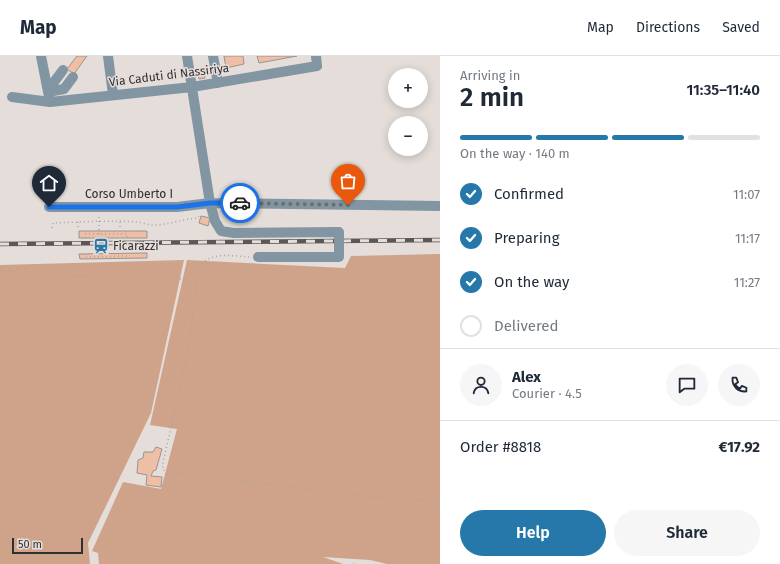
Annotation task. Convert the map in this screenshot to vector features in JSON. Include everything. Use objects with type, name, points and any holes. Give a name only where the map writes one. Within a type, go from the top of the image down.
[{"type":"street","points":[[41,56],[48,94]]},
{"type":"street","points":[[108,56],[113,95]]},
{"type":"street","points":[[187,56],[205,203],[221,231],[234,233],[339,232],[339,257],[258,257]]},
{"type":"street","points":[[213,56],[218,83]]},
{"type":"street","name":"Via Caduti di Nassiriya","points":[[12,97],[48,94],[113,95],[192,87],[317,66],[316,56]]},
{"type":"street","points":[[48,94],[51,86],[63,70]]},
{"type":"street","points":[[48,94],[64,89],[73,77]]},
{"type":"street","name":"Corso Umberto I","points":[[49,207],[177,207],[205,203],[440,206]]},
{"type":"path","points":[[52,228],[52,223],[78,222],[140,222],[152,226],[174,224],[198,218],[205,203]]},
{"type":"path","points":[[78,222],[78,228]]},
{"type":"path","points":[[99,222],[99,238]]},
{"type":"path","points":[[120,222],[120,229]]},
{"type":"path","points":[[85,238],[85,234],[126,234],[126,238]]},
{"type":"path","points":[[85,254],[85,257],[127,256],[127,254]]},
{"type":"path","points":[[258,257],[213,257],[201,265],[196,286],[190,331],[177,404],[163,462],[163,470],[181,474],[328,492],[391,499],[418,499],[440,502]]},
{"type":"path","points":[[0,274],[106,278],[174,278],[187,280],[196,286]]},
{"type":"shaded area","points":[[440,254],[440,564],[387,564],[370,560],[323,557],[343,564],[99,564],[98,553],[92,551],[123,482],[161,489],[177,429],[150,425],[187,260],[345,268],[351,256]]},
{"type":"shaded area","points":[[184,260],[151,413],[88,543],[90,564],[0,564],[0,265]]},
{"type":"building","points":[[77,56],[87,56],[74,74],[67,69]]},
{"type":"building","points":[[224,56],[243,56],[244,64],[226,68]]},
{"type":"building","points":[[257,56],[297,56],[259,63]]},
{"type":"building","points":[[204,70],[205,78],[199,79],[197,71]]},
{"type":"building","points":[[201,216],[210,218],[208,226],[199,223]]},
{"type":"building","points":[[79,231],[147,231],[147,238],[79,238]]},
{"type":"building","points":[[147,253],[147,258],[80,259],[79,254]]},
{"type":"building","points":[[156,447],[162,449],[156,470],[153,471],[151,476],[162,477],[161,487],[146,485],[147,475],[137,473],[138,460],[143,458],[144,452],[153,452]]},
{"type":"railway","points":[[0,244],[440,240]]},
{"type":"way so far","points":[[240,203],[348,205]]},
{"type":"place","name":"Ficarazzi","points":[[101,246]]},
{"type":"route","points":[[49,207],[177,207],[210,203],[240,203]]}]
